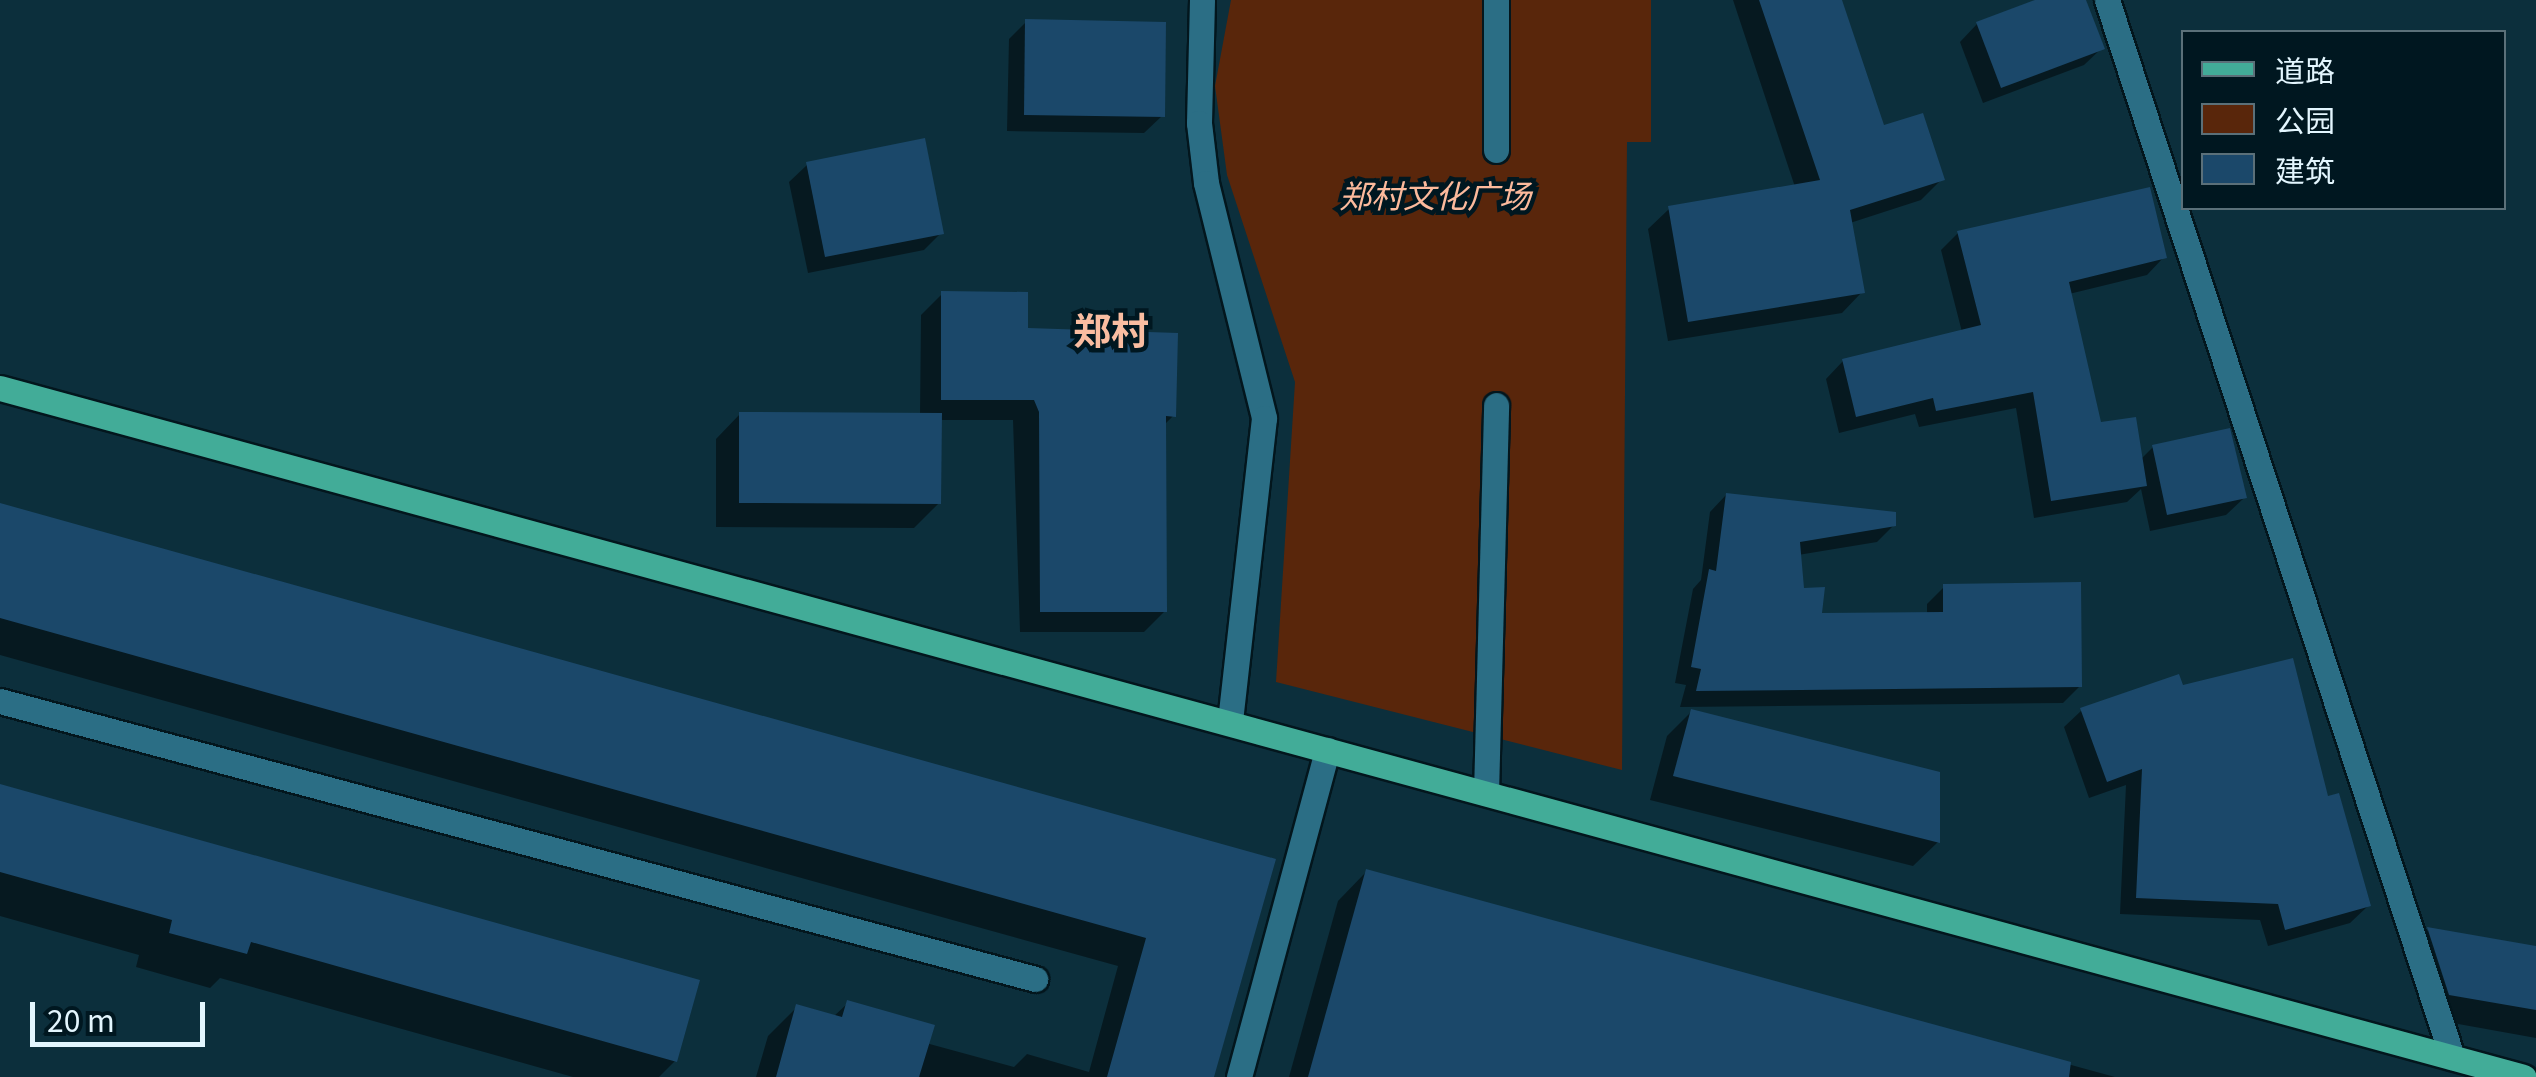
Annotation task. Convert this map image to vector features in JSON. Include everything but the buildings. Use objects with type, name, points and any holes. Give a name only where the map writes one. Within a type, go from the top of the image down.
[{"type":"main road","points":[[0,388],[2524,1077]]},
{"type":"street","points":[[1202,0],[1198,122],[1206,183],[1264,418],[1230,723]]},
{"type":"street","points":[[1496,0],[1496,150]]},
{"type":"street","points":[[2106,0],[2452,1057]]},
{"type":"street","points":[[1486,794],[1496,405]]},
{"type":"street","points":[[0,701],[1035,980]]},
{"type":"street","points":[[1239,1077],[1327,750]]},
{"type":"green space","name":"郑村文化广场","points":[[1231,0],[1651,0],[1651,142],[1627,142],[1622,770],[1276,682],[1295,382],[1227,175],[1215,86]]},
{"type":"district","name":"郑村","points":[[1111,329]]}]
